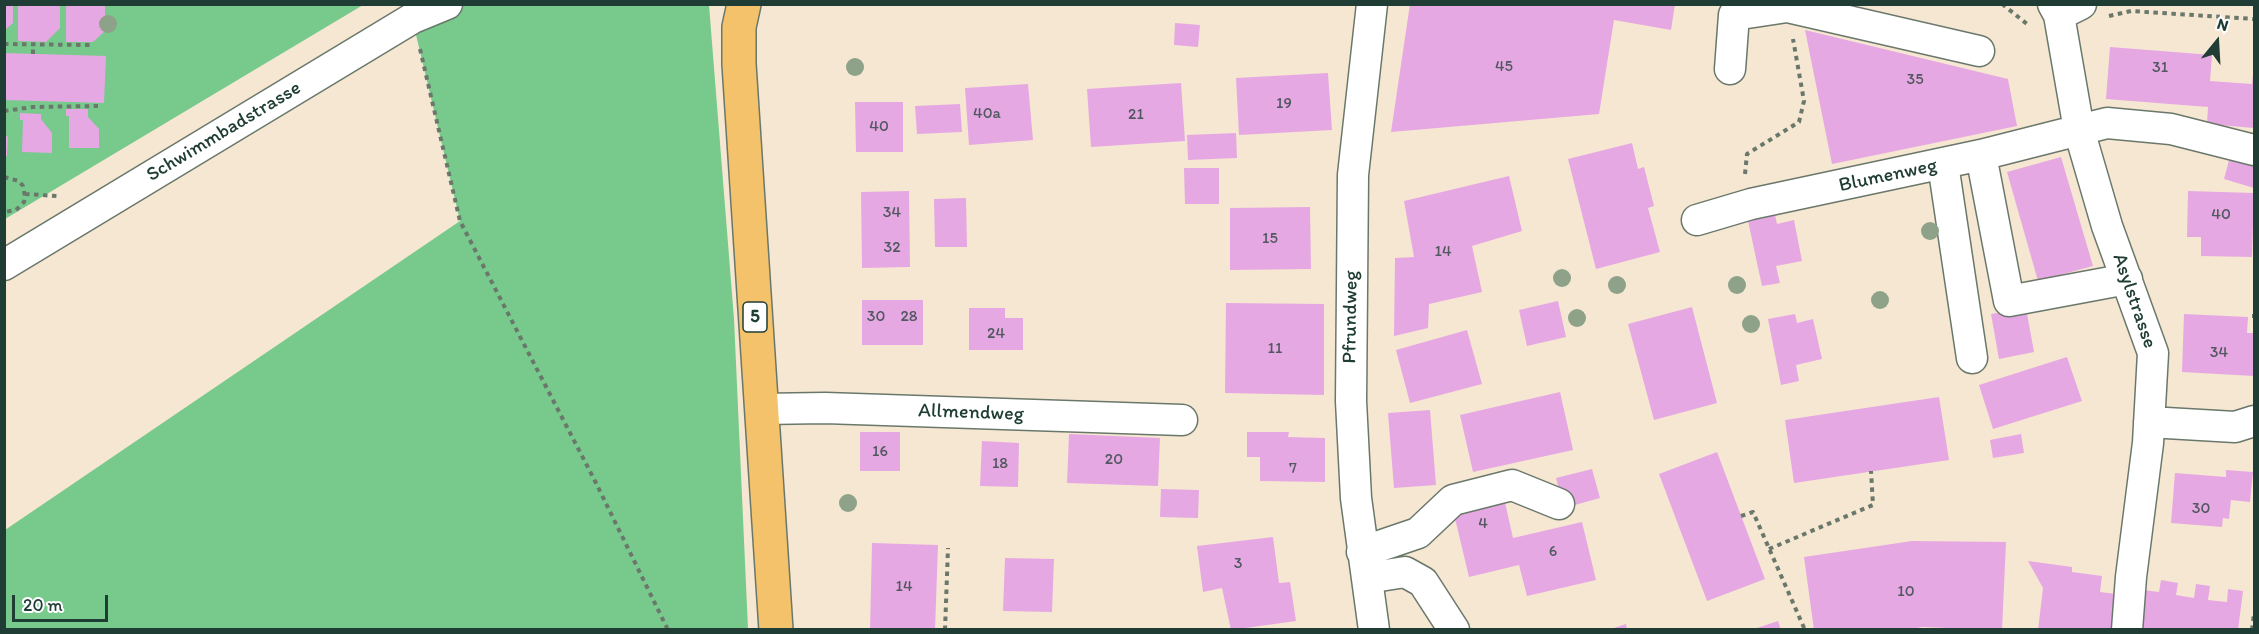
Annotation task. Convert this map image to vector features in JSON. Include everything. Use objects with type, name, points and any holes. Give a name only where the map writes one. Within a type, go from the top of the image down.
[{"type":"main road","name":"5","points":[[744,4],[739,27],[739,64],[777,630]]},
{"type":"street","name":"Schwimmbadstrasse","points":[[4,265],[413,18],[447,4]]},
{"type":"street","name":"Pfrundweg","points":[[1372,4],[1354,164],[1351,401],[1356,498],[1374,630]]},
{"type":"street","points":[[1730,69],[1734,15],[1787,6],[1979,51]]},
{"type":"street","name":"Asylstrasse","points":[[2063,12],[2079,129],[2108,226],[2153,353],[2149,422],[2127,630]]},
{"type":"street","name":"Blumenweg","points":[[1697,220],[1751,204],[1943,164],[2107,123],[2171,129],[2254,150]]},
{"type":"street","points":[[1981,155],[2009,301],[2127,279]]},
{"type":"street","points":[[1943,164],[1972,358]]},
{"type":"street","name":"Allmendweg","points":[[761,409],[837,409],[1182,420]]},
{"type":"street","points":[[2149,422],[2235,427],[2254,421]]},
{"type":"street","points":[[1365,565],[1418,533],[1453,500],[1512,486],[1559,504]]},
{"type":"street","points":[[1365,565],[1405,572],[1423,582],[1454,630]]},
{"type":"path","points":[[1751,204],[1745,179],[1747,154],[1799,122],[1804,101],[1787,6]]},
{"type":"path","points":[[2063,12],[2090,28],[2102,18],[2131,11],[2254,19]]},
{"type":"path","points":[[413,18],[460,221],[595,481],[668,630]]},
{"type":"path","points":[[4,44],[90,45]]},
{"type":"path","points":[[33,45],[33,54]]},
{"type":"path","points":[[33,101],[33,107]]},
{"type":"path","points":[[4,111],[33,107],[98,106]]},
{"type":"path","points":[[4,177],[19,181],[25,191],[25,197],[24,202],[16,210],[4,212]]},
{"type":"path","points":[[1769,549],[1873,505],[1871,471]]},
{"type":"path","points":[[1741,516],[1753,512],[1805,630]]},
{"type":"path","points":[[945,630],[948,548]]},
{"type":"path","points":[[2252,630],[2254,613]]},
{"type":"green space","points":[[5,4],[363,5],[5,219]]},
{"type":"green space","points":[[409,5],[709,5],[734,319],[748,629],[5,630],[5,530],[460,221]]},
{"type":"building","points":[[4,4],[13,4],[13,23],[4,31]]},
{"type":"building","points":[[18,4],[60,4],[60,28],[46,42],[18,41]]},
{"type":"building","points":[[66,4],[105,4],[105,31],[93,42],[66,42]]},
{"type":"building","points":[[1410,4],[1675,4],[1671,30],[1614,20],[1599,114],[1391,132]]},
{"type":"building","points":[[1175,23],[1200,25],[1198,47],[1174,45]]},
{"type":"building","points":[[1805,30],[2008,79],[2017,126],[1832,164]]},
{"type":"building","points":[[2110,47],[2212,55],[2210,81],[2252,84],[2254,74],[2254,128],[2207,124],[2208,107],[2106,99]]},
{"type":"building","points":[[4,53],[106,56],[104,103],[4,100]]},
{"type":"building","points":[[1328,73],[1332,130],[1239,135],[1236,78]]},
{"type":"building","points":[[1181,83],[1185,141],[1091,147],[1087,89]]},
{"type":"building","points":[[1028,84],[1033,140],[969,145],[965,88]]},
{"type":"building","points":[[855,102],[903,102],[903,152],[856,152]]},
{"type":"building","points":[[960,104],[962,132],[917,134],[915,106]]},
{"type":"building","points":[[66,109],[88,109],[88,117],[99,129],[99,148],[69,148],[69,116],[66,116]]},
{"type":"building","points":[[20,113],[41,114],[41,119],[52,133],[52,153],[22,152],[23,120],[20,120]]},
{"type":"building","points":[[1236,133],[1237,158],[1188,160],[1187,135]]},
{"type":"building","points":[[4,134],[8,137],[7,156],[4,156]]},
{"type":"building","points":[[1632,143],[1638,169],[1644,167],[1654,206],[1648,208],[1660,252],[1596,269],[1568,159]]},
{"type":"building","points":[[2232,149],[2254,155],[2254,188],[2224,179]]},
{"type":"building","points":[[2061,157],[2093,266],[2038,281],[2007,172]]},
{"type":"building","points":[[1184,168],[1219,168],[1219,204],[1185,204]]},
{"type":"building","points":[[1509,176],[1522,231],[1472,246],[1482,292],[1429,304],[1428,328],[1394,336],[1395,258],[1414,257],[1404,201]]},
{"type":"building","points":[[909,191],[910,267],[862,268],[861,192]]},
{"type":"building","points":[[2188,191],[2254,193],[2252,257],[2201,256],[2201,237],[2187,237]]},
{"type":"building","points":[[966,198],[967,247],[935,247],[934,199]]},
{"type":"building","points":[[1310,207],[1311,269],[1230,270],[1230,208]]},
{"type":"building","points":[[1775,215],[1777,224],[1794,220],[1802,261],[1776,266],[1780,283],[1762,286],[1748,221]]},
{"type":"building","points":[[862,300],[923,300],[923,345],[862,345]]},
{"type":"building","points":[[1558,301],[1566,337],[1527,346],[1519,310]]},
{"type":"building","points":[[1226,303],[1324,304],[1324,395],[1225,393]]},
{"type":"building","points":[[1692,307],[1717,403],[1654,420],[1628,324]]},
{"type":"building","points":[[969,308],[1005,308],[1005,318],[1023,318],[1023,350],[969,350]]},
{"type":"building","points":[[2026,308],[2034,352],[1999,359],[1991,314]]},
{"type":"building","points":[[1795,314],[1797,323],[1813,319],[1822,359],[1796,365],[1799,381],[1781,385],[1768,319]]},
{"type":"building","points":[[2184,314],[2248,317],[2247,333],[2254,333],[2254,376],[2182,372]]},
{"type":"building","points":[[1467,330],[1482,384],[1410,403],[1396,350]]},
{"type":"building","points":[[2067,357],[2082,401],[1993,429],[1979,385]]},
{"type":"building","points":[[1560,392],[1573,450],[1473,472],[1460,415]]},
{"type":"building","points":[[1939,397],[1949,460],[1794,483],[1785,420]]},
{"type":"building","points":[[1430,410],[1436,485],[1394,488],[1388,413]]},
{"type":"building","points":[[860,432],[900,432],[900,471],[860,471]]},
{"type":"building","points":[[1247,432],[1289,432],[1288,437],[1325,438],[1325,482],[1260,481],[1260,457],[1247,457]]},
{"type":"building","points":[[1069,434],[1160,438],[1158,486],[1067,483]]},
{"type":"building","points":[[2021,434],[2024,453],[1993,458],[1990,440]]},
{"type":"building","points":[[982,441],[1019,443],[1018,487],[980,486]]},
{"type":"building","points":[[1717,452],[1765,579],[1707,601],[1659,474]]},
{"type":"building","points":[[1592,469],[1600,498],[1564,508],[1556,478]]},
{"type":"building","points":[[2226,470],[2253,472],[2250,502],[2231,500],[2229,519],[2223,518],[2222,527],[2171,523],[2175,473],[2226,477]]},
{"type":"building","points":[[1161,489],[1199,490],[1198,518],[1160,517]]},
{"type":"building","points":[[1504,498],[1513,538],[1582,522],[1596,580],[1527,596],[1519,565],[1469,577],[1453,510]]},
{"type":"building","points":[[1273,537],[1279,583],[1290,582],[1296,621],[1231,630],[1222,588],[1203,592],[1197,546]]},
{"type":"building","points":[[1912,541],[2006,542],[2002,630],[1922,627],[1906,630],[1814,630],[1804,557]]},
{"type":"building","points":[[872,543],[938,545],[935,630],[870,630]]},
{"type":"building","points":[[1005,558],[1054,559],[1052,612],[1003,611]]},
{"type":"building","points":[[2028,561],[2072,567],[2072,572],[2102,576],[2100,592],[2116,594],[2111,630],[2038,630],[2043,588]]},
{"type":"building","points":[[2161,580],[2178,583],[2176,595],[2194,598],[2196,584],[2210,586],[2208,600],[2227,602],[2228,589],[2243,591],[2238,630],[2137,630],[2143,590],[2159,592]]},
{"type":"building","points":[[1778,621],[1781,630],[1754,630],[1754,629]]},
{"type":"building","points":[[1626,624],[1627,630],[1611,630],[1611,629]]}]
